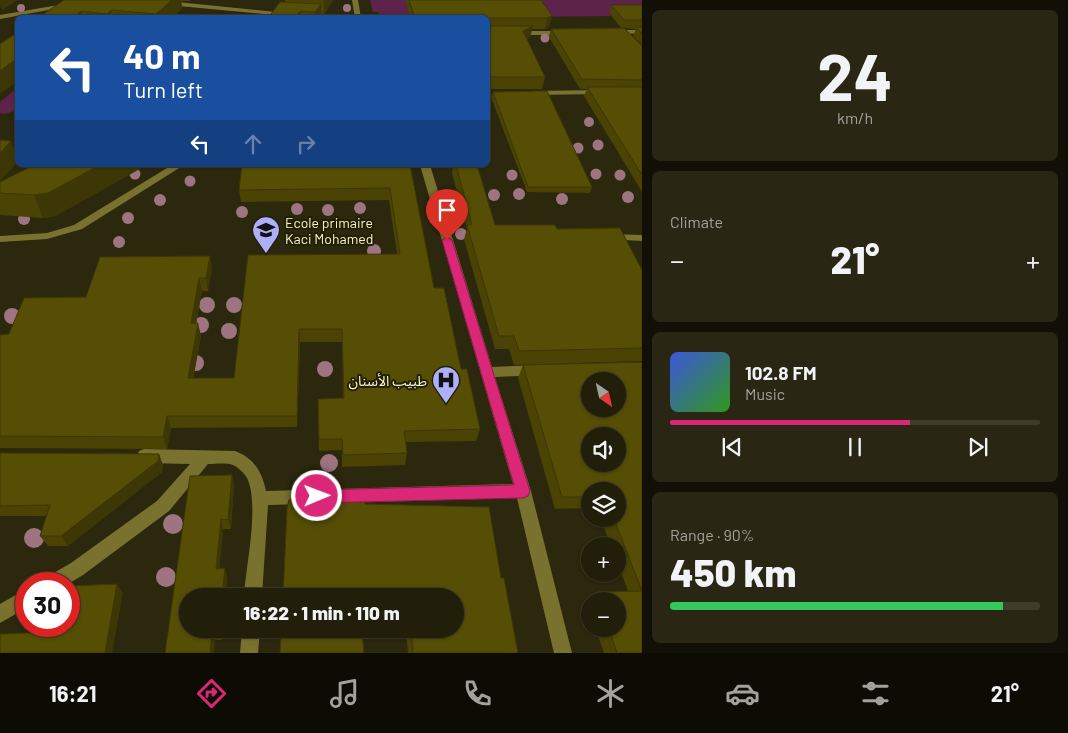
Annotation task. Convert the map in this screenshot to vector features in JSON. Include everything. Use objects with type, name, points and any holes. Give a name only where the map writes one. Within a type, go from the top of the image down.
[{"type":"street","points":[[0,17],[99,0]]},
{"type":"street","points":[[136,0],[300,15]]},
{"type":"street","points":[[355,0],[358,15]]},
{"type":"street","points":[[490,33],[575,32]]},
{"type":"street","points":[[604,32],[642,32]]},
{"type":"street","points":[[623,32],[630,40]]},
{"type":"street","points":[[526,93],[613,92]]},
{"type":"street","points":[[0,239],[47,236],[78,227],[176,167]]},
{"type":"street","points":[[426,167],[523,491],[563,653]]},
{"type":"street","points":[[593,236],[642,238]]},
{"type":"street","points":[[486,372],[554,370]]},
{"type":"street","points":[[128,456],[206,456],[235,458],[246,464],[256,478],[260,498],[254,588]]},
{"type":"street","points":[[72,572],[163,506],[206,456]]},
{"type":"street","points":[[260,498],[523,491]]},
{"type":"street","points":[[0,614],[15,605]]},
{"type":"street","points":[[249,653],[250,638]]},
{"type":"shaded area","points":[[370,0],[642,0],[642,13],[609,13],[611,16],[490,17],[490,15],[380,15],[378,12],[373,12]]},
{"type":"shaded area","points":[[15,90],[15,111],[5,114],[0,113],[0,102]]},
{"type":"building","points":[[64,0],[172,0],[156,14],[111,10],[107,14],[81,11],[76,15],[42,15]]},
{"type":"building","points":[[409,0],[541,0],[552,16],[547,18],[490,18],[490,15],[414,15]]},
{"type":"building","points":[[280,2],[321,4],[315,12],[300,11],[298,15],[270,15]]},
{"type":"building","points":[[611,5],[642,5],[642,20],[624,20]]},
{"type":"building","points":[[490,26],[533,26],[523,31],[545,77],[491,77]]},
{"type":"building","points":[[636,27],[642,27],[642,34]]},
{"type":"building","points":[[624,28],[642,46],[642,80],[582,79],[551,29]]},
{"type":"building","points":[[15,34],[15,60],[0,71],[0,44]]},
{"type":"building","points":[[587,87],[642,87],[642,175]]},
{"type":"building","points":[[547,91],[592,187],[528,187],[493,92]]},
{"type":"building","points":[[0,140],[11,141],[0,153]]},
{"type":"building","points":[[30,167],[96,167],[48,193],[34,195],[0,193],[0,182]]},
{"type":"building","points":[[242,167],[410,167],[434,288],[444,288],[461,369],[467,369],[480,429],[404,431],[407,453],[343,455],[342,439],[319,439],[318,399],[344,398],[342,329],[299,329],[297,416],[167,416],[163,437],[0,436],[0,335],[9,334],[24,298],[86,297],[100,257],[210,256],[206,278],[199,278],[191,323],[198,323],[188,378],[234,378],[248,255],[400,254],[390,188],[239,190]]},
{"type":"building","points":[[457,167],[478,167],[495,225],[555,225],[557,229],[620,228],[642,270],[642,348],[519,351],[514,336],[499,336],[467,225],[472,225]]},
{"type":"building","points":[[642,362],[642,591],[626,550],[626,537],[621,537],[617,527],[626,527],[626,482],[581,482],[581,497],[562,497],[523,365]]},
{"type":"building","points":[[0,453],[159,454],[158,461],[61,536],[40,536],[50,505],[0,506]]},
{"type":"building","points":[[232,475],[228,520],[221,519],[216,569],[225,568],[223,588],[179,588],[179,638],[211,638],[210,653],[165,653],[190,476]]},
{"type":"building","points":[[337,490],[337,498],[364,498],[365,504],[489,507],[501,578],[504,578],[518,653],[413,653],[412,638],[464,638],[464,588],[283,588],[287,508],[289,500],[307,495],[307,491]]},
{"type":"building","points":[[117,584],[105,653],[0,653],[0,634],[15,633],[15,637],[80,637],[80,586]]},
{"type":"building","points":[[642,591],[642,653],[617,653],[612,637],[626,637],[626,592],[597,592]]},
{"type":"building","points":[[281,638],[363,638],[364,653],[280,653]]},
{"type":"place","name":"Ecole primaire Kaci Mohamed","points":[[266,254]]},
{"type":"place","name":"طبيب الأسنان","points":[[446,404]]},
{"type":"route","points":[[317,496],[523,491],[447,240]]}]
